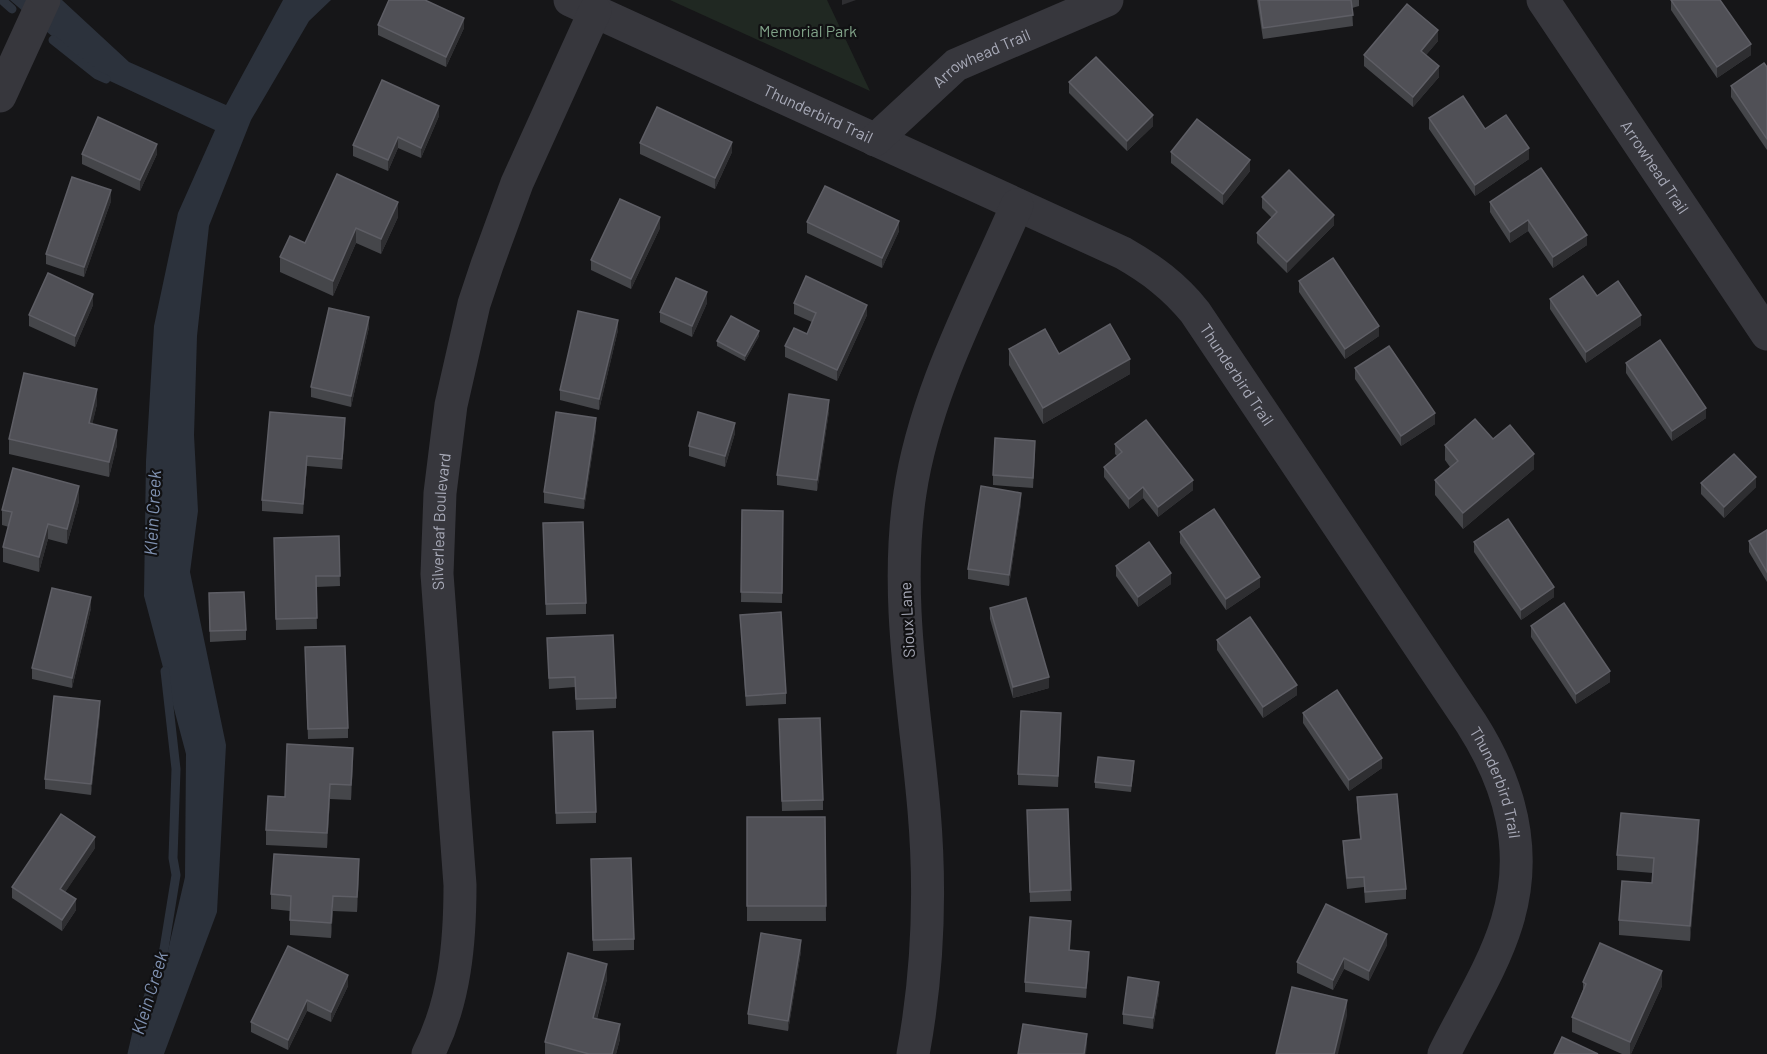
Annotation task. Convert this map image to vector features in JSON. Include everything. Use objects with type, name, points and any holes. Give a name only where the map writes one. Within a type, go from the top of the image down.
[{"type":"street","points":[[0,96],[44,0]]},
{"type":"street","name":"Arrowhead Trail","points":[[875,140],[956,65],[1107,0]]},
{"type":"street","name":"Arrowhead Trail","points":[[1543,0],[1767,334]]},
{"type":"street","name":"Thunderbird Trail","points":[[583,6],[1123,253],[1153,270],[1178,292],[1195,312],[1418,645],[1495,765],[1507,793],[1513,823],[1516,868],[1513,899],[1500,942],[1444,1054]]},
{"type":"street","name":"Silverleaf Boulevard","points":[[428,1054],[452,984],[460,931],[460,885],[436,574],[440,493],[451,405],[474,304],[583,6]]},
{"type":"street","name":"Sioux Lane","points":[[913,1054],[926,962],[928,904],[924,812],[906,627],[904,571],[910,493],[921,436],[941,382],[1017,205]]},
{"type":"green space","name":"Memorial Park","points":[[670,0],[827,0],[870,91]]},
{"type":"water","points":[[10,0],[62,0],[129,62],[226,105],[283,0],[331,0],[309,21],[251,120],[209,226],[197,336],[194,435],[198,511],[190,572],[226,745],[217,912],[164,1054],[133,1054],[156,1002],[185,877],[186,754],[144,596],[146,461],[154,326],[178,213],[215,130],[97,75]]},
{"type":"building","points":[[389,0],[425,0],[464,18],[446,57],[378,25]]},
{"type":"building","points":[[1259,0],[1351,0],[1353,15],[1263,28]]},
{"type":"building","points":[[1671,0],[1720,0],[1751,44],[1717,67]]},
{"type":"building","points":[[1407,4],[1438,30],[1421,51],[1439,66],[1413,97],[1364,55]]},
{"type":"building","points":[[1096,57],[1153,115],[1127,141],[1069,82]]},
{"type":"building","points":[[1764,63],[1767,67],[1767,139],[1731,86]]},
{"type":"building","points":[[382,80],[439,106],[421,148],[398,137],[388,160],[353,145]]},
{"type":"building","points":[[1463,96],[1485,129],[1506,115],[1529,148],[1475,185],[1429,118]]},
{"type":"building","points":[[657,107],[732,142],[715,178],[640,143]]},
{"type":"building","points":[[98,117],[157,144],[140,180],[82,154]]},
{"type":"building","points":[[1197,119],[1250,160],[1223,194],[1171,152]]},
{"type":"building","points":[[1541,168],[1587,235],[1553,257],[1528,220],[1510,232],[1490,202]]},
{"type":"building","points":[[1289,170],[1334,215],[1287,262],[1257,233],[1277,212],[1262,197]]},
{"type":"building","points":[[337,174],[398,202],[381,239],[356,228],[333,281],[280,257],[290,236],[305,243]]},
{"type":"building","points":[[72,177],[111,190],[84,267],[46,254]]},
{"type":"building","points":[[825,186],[899,221],[882,258],[807,222]]},
{"type":"building","points":[[620,199],[660,217],[631,279],[591,260]]},
{"type":"building","points":[[1333,258],[1379,326],[1345,349],[1299,281]]},
{"type":"building","points":[[48,273],[93,294],[75,336],[29,315]]},
{"type":"building","points":[[806,276],[867,305],[837,370],[785,346],[794,328],[807,334],[816,313],[794,303]]},
{"type":"building","points":[[1583,276],[1597,296],[1618,281],[1641,315],[1586,352],[1550,299]]},
{"type":"building","points":[[676,278],[707,292],[692,326],[660,312]]},
{"type":"building","points":[[329,308],[369,317],[351,396],[311,387]]},
{"type":"building","points":[[578,311],[618,320],[599,399],[560,390]]},
{"type":"building","points":[[731,316],[759,331],[745,356],[717,341]]},
{"type":"building","points":[[1110,324],[1130,359],[1043,408],[1009,349],[1045,329],[1059,354]]},
{"type":"building","points":[[1660,340],[1706,408],[1672,431],[1626,363]]},
{"type":"building","points":[[1389,346],[1435,413],[1401,436],[1355,368]]},
{"type":"building","points":[[24,373],[97,389],[89,423],[117,430],[109,462],[9,439]]},
{"type":"building","points":[[789,394],[829,400],[817,480],[777,475]]},
{"type":"building","points":[[270,412],[345,418],[342,459],[307,456],[303,504],[262,500]]},
{"type":"building","points":[[556,412],[596,418],[584,499],[544,492]]},
{"type":"building","points":[[698,412],[735,423],[725,456],[689,446]]},
{"type":"building","points":[[1475,419],[1493,439],[1510,425],[1534,454],[1463,513],[1435,480],[1458,461],[1445,445]]},
{"type":"building","points":[[1146,420],[1193,480],[1158,507],[1143,487],[1129,499],[1104,467],[1122,452],[1115,444]]},
{"type":"building","points":[[995,438],[1035,441],[1033,478],[993,475]]},
{"type":"building","points":[[1734,454],[1756,477],[1724,507],[1701,483]]},
{"type":"building","points":[[13,468],[79,486],[67,529],[48,524],[39,557],[3,547],[12,512],[2,510]]},
{"type":"building","points":[[981,486],[1021,493],[1009,575],[968,569]]},
{"type":"building","points":[[1214,509],[1260,577],[1226,599],[1180,532]]},
{"type":"building","points":[[742,510],[783,511],[782,593],[741,592]]},
{"type":"building","points":[[1508,519],[1554,587],[1521,610],[1474,542]]},
{"type":"building","points":[[583,522],[586,603],[546,604],[543,523]]},
{"type":"building","points":[[1767,530],[1767,572],[1749,541]]},
{"type":"building","points":[[339,536],[340,576],[316,576],[317,618],[276,619],[274,538]]},
{"type":"building","points":[[1149,542],[1171,573],[1138,597],[1116,566]]},
{"type":"building","points":[[52,588],[91,597],[72,678],[32,668]]},
{"type":"building","points":[[244,592],[246,630],[210,631],[209,593]]},
{"type":"building","points":[[1026,598],[1049,677],[1013,687],[990,608]]},
{"type":"building","points":[[1564,603],[1610,671],[1576,694],[1531,626]]},
{"type":"building","points":[[781,612],[786,693],[746,696],[740,615]]},
{"type":"building","points":[[1250,617],[1297,685],[1263,707],[1217,640]]},
{"type":"building","points":[[613,635],[616,698],[576,699],[575,677],[549,678],[547,638]]},
{"type":"building","points":[[345,646],[348,728],[308,729],[305,647]]},
{"type":"building","points":[[1337,690],[1382,758],[1349,780],[1303,713]]},
{"type":"building","points":[[54,696],[100,701],[91,784],[45,779]]},
{"type":"building","points":[[1021,711],[1061,713],[1058,776],[1018,774]]},
{"type":"building","points":[[820,718],[823,800],[782,801],[779,719]]},
{"type":"building","points":[[593,731],[596,812],[556,813],[553,732]]},
{"type":"building","points":[[287,744],[353,748],[351,785],[330,784],[327,833],[266,830],[268,796],[285,797]]},
{"type":"building","points":[[1098,757],[1134,761],[1131,786],[1095,782]]},
{"type":"building","points":[[1397,794],[1406,889],[1365,892],[1364,877],[1347,878],[1343,841],[1361,839],[1357,797]]},
{"type":"building","points":[[1068,809],[1071,890],[1030,892],[1027,810]]},
{"type":"building","points":[[1621,813],[1699,820],[1690,926],[1619,920],[1622,881],[1652,883],[1654,858],[1617,855]]},
{"type":"building","points":[[61,814],[95,837],[60,889],[76,899],[62,920],[12,887]]},
{"type":"building","points":[[747,817],[825,817],[826,906],[747,906]]},
{"type":"building","points":[[274,854],[359,859],[357,897],[333,896],[331,923],[290,920],[291,896],[271,894]]},
{"type":"building","points":[[631,858],[634,939],[593,940],[591,859]]},
{"type":"building","points":[[1326,904],[1387,934],[1369,971],[1344,958],[1333,980],[1297,962]]},
{"type":"building","points":[[1030,917],[1071,921],[1069,950],[1089,952],[1086,988],[1025,982]]},
{"type":"building","points":[[761,933],[801,940],[788,1021],[748,1014]]},
{"type":"building","points":[[1600,943],[1662,971],[1630,1042],[1572,1017],[1586,984],[1583,982]]},
{"type":"building","points":[[288,946],[348,975],[331,1012],[307,1000],[288,1040],[251,1022]]},
{"type":"building","points":[[568,953],[607,964],[593,1018],[620,1024],[612,1054],[589,1054],[545,1042]]},
{"type":"building","points":[[1128,977],[1159,982],[1153,1018],[1123,1014]]},
{"type":"building","points":[[1292,987],[1347,1000],[1334,1054],[1276,1054]]},
{"type":"building","points":[[1023,1024],[1087,1034],[1084,1054],[1018,1054]]},
{"type":"building","points":[[1562,1037],[1598,1054],[1554,1054]]},
{"type":"waterway","points":[[2,0],[12,9]]},
{"type":"waterway","points":[[53,40],[97,75],[106,79]]},
{"type":"waterway","name":"Klein Creek","points":[[132,1054],[138,1028],[164,949],[176,875],[173,858],[176,769],[165,671]]}]
